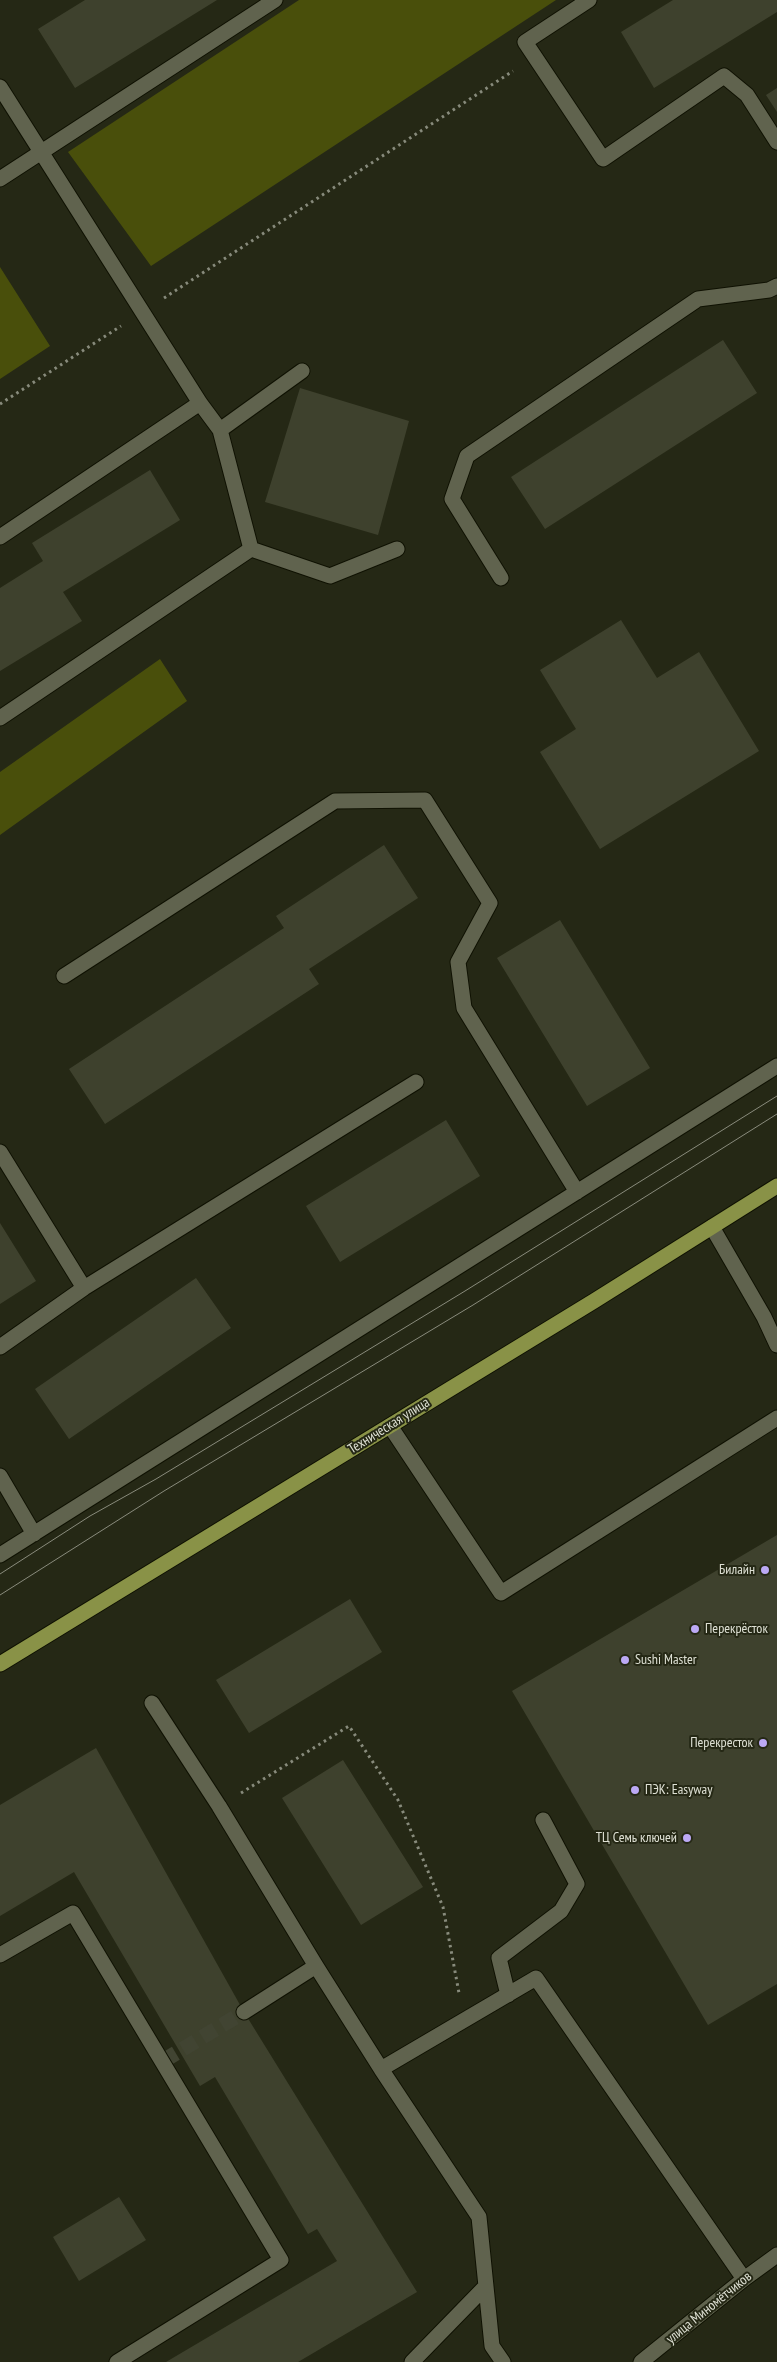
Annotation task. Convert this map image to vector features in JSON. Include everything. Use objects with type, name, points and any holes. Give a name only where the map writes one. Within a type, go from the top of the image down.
[{"type":"main road","name":"Техническая улица","points":[[0,1664],[390,1426],[777,1186]]},
{"type":"street","points":[[0,178],[276,0]]},
{"type":"street","points":[[589,0],[525,42],[603,158],[724,76],[747,95],[777,142]]},
{"type":"street","points":[[0,87],[200,403],[220,430],[251,549]]},
{"type":"street","points":[[501,578],[452,499],[467,456],[698,299],[769,290],[777,286]]},
{"type":"street","points":[[220,430],[302,371]]},
{"type":"street","points":[[0,537],[200,403]]},
{"type":"street","points":[[251,549],[330,576],[397,549]]},
{"type":"street","points":[[0,718],[251,549]]},
{"type":"street","points":[[64,976],[335,801],[425,800],[490,903],[458,962],[464,1008],[578,1192]]},
{"type":"street","points":[[0,1555],[777,1066]]},
{"type":"street","points":[[0,1347],[84,1288],[416,1082]]},
{"type":"street","points":[[0,1152],[84,1288]]},
{"type":"street","points":[[712,1227],[764,1317],[777,1345]]},
{"type":"street","points":[[390,1426],[501,1593],[777,1418]]},
{"type":"street","points":[[0,1476],[34,1534]]},
{"type":"street","points":[[152,1703],[219,1806],[380,2069],[479,2217],[492,2346],[503,2362]]},
{"type":"street","points":[[508,1994],[499,1958],[561,1911],[577,1884],[543,1820]]},
{"type":"street","points":[[0,1955],[73,1914],[281,2260],[117,2362]]},
{"type":"street","points":[[244,2012],[316,1966]]},
{"type":"street","points":[[380,2069],[536,1978],[744,2279]]},
{"type":"street","name":"улица Миномётчиков","points":[[641,2362],[744,2279],[777,2255]]},
{"type":"street","points":[[412,2362],[486,2286]]},
{"type":"path","points":[[0,404],[534,57]]},
{"type":"path","points":[[219,1806],[349,1726],[398,1800],[443,1908],[464,2020]]},
{"type":"green space","points":[[299,0],[556,0],[151,266],[68,152]]},
{"type":"green space","points":[[0,267],[50,346],[0,379]]},
{"type":"green space","points":[[160,659],[187,701],[0,835],[0,772]]},
{"type":"building","points":[[85,0],[217,0],[75,88],[38,29]]},
{"type":"building","points":[[673,0],[777,0],[777,12],[654,88],[621,32]]},
{"type":"building","points":[[777,88],[777,112],[766,95]]},
{"type":"building","points":[[723,340],[757,393],[545,529],[511,477]]},
{"type":"building","points":[[300,388],[409,421],[378,535],[265,502]]},
{"type":"building","points":[[150,470],[180,520],[63,592],[82,621],[0,671],[0,588],[43,561],[32,543]]},
{"type":"building","points":[[621,620],[657,678],[699,652],[759,751],[600,849],[540,752],[576,729],[540,670]]},
{"type":"building","points":[[384,845],[418,898],[309,969],[319,984],[105,1124],[69,1069],[284,928],[276,916]]},
{"type":"building","points":[[560,920],[650,1068],[587,1106],[497,958]]},
{"type":"building","points":[[446,1120],[480,1176],[340,1262],[306,1206]]},
{"type":"building","points":[[0,1223],[36,1281],[0,1304]]},
{"type":"building","points":[[196,1278],[231,1328],[69,1439],[35,1389]]},
{"type":"building","name":"ТЦ Семь ключей","points":[[777,1535],[777,1984],[708,2025],[512,1691]]},
{"type":"building","points":[[350,1599],[382,1652],[249,1733],[216,1680]]},
{"type":"building","points":[[96,1748],[244,2012],[417,2292],[298,2362],[166,2362],[337,2261],[317,2229],[308,2234],[215,2077],[200,2086],[74,1872],[0,1916],[0,1805]]},
{"type":"building","points":[[343,1760],[423,1887],[361,1925],[282,1798]]},
{"type":"building","points":[[119,2197],[146,2240],[79,2281],[53,2237]]},
{"type":"tunnel","points":[[163,2061],[244,2012]]},
{"type":"tram line","points":[[0,1574],[90,1516],[156,1479],[465,1291],[777,1096]]},
{"type":"tram line","points":[[0,1595],[164,1491],[473,1305],[777,1114]]},
{"type":"place","name":"Билайн","points":[[765,1570]]},
{"type":"place","name":"Перекрёсток","points":[[695,1629]]},
{"type":"place","name":"Sushi Master","points":[[625,1660]]},
{"type":"place","name":"Перекресток","points":[[763,1743]]},
{"type":"place","name":"ПЭК: Easyway","points":[[635,1790]]},
{"type":"place","name":"ТЦ Семь ключей","points":[[687,1838]]}]
